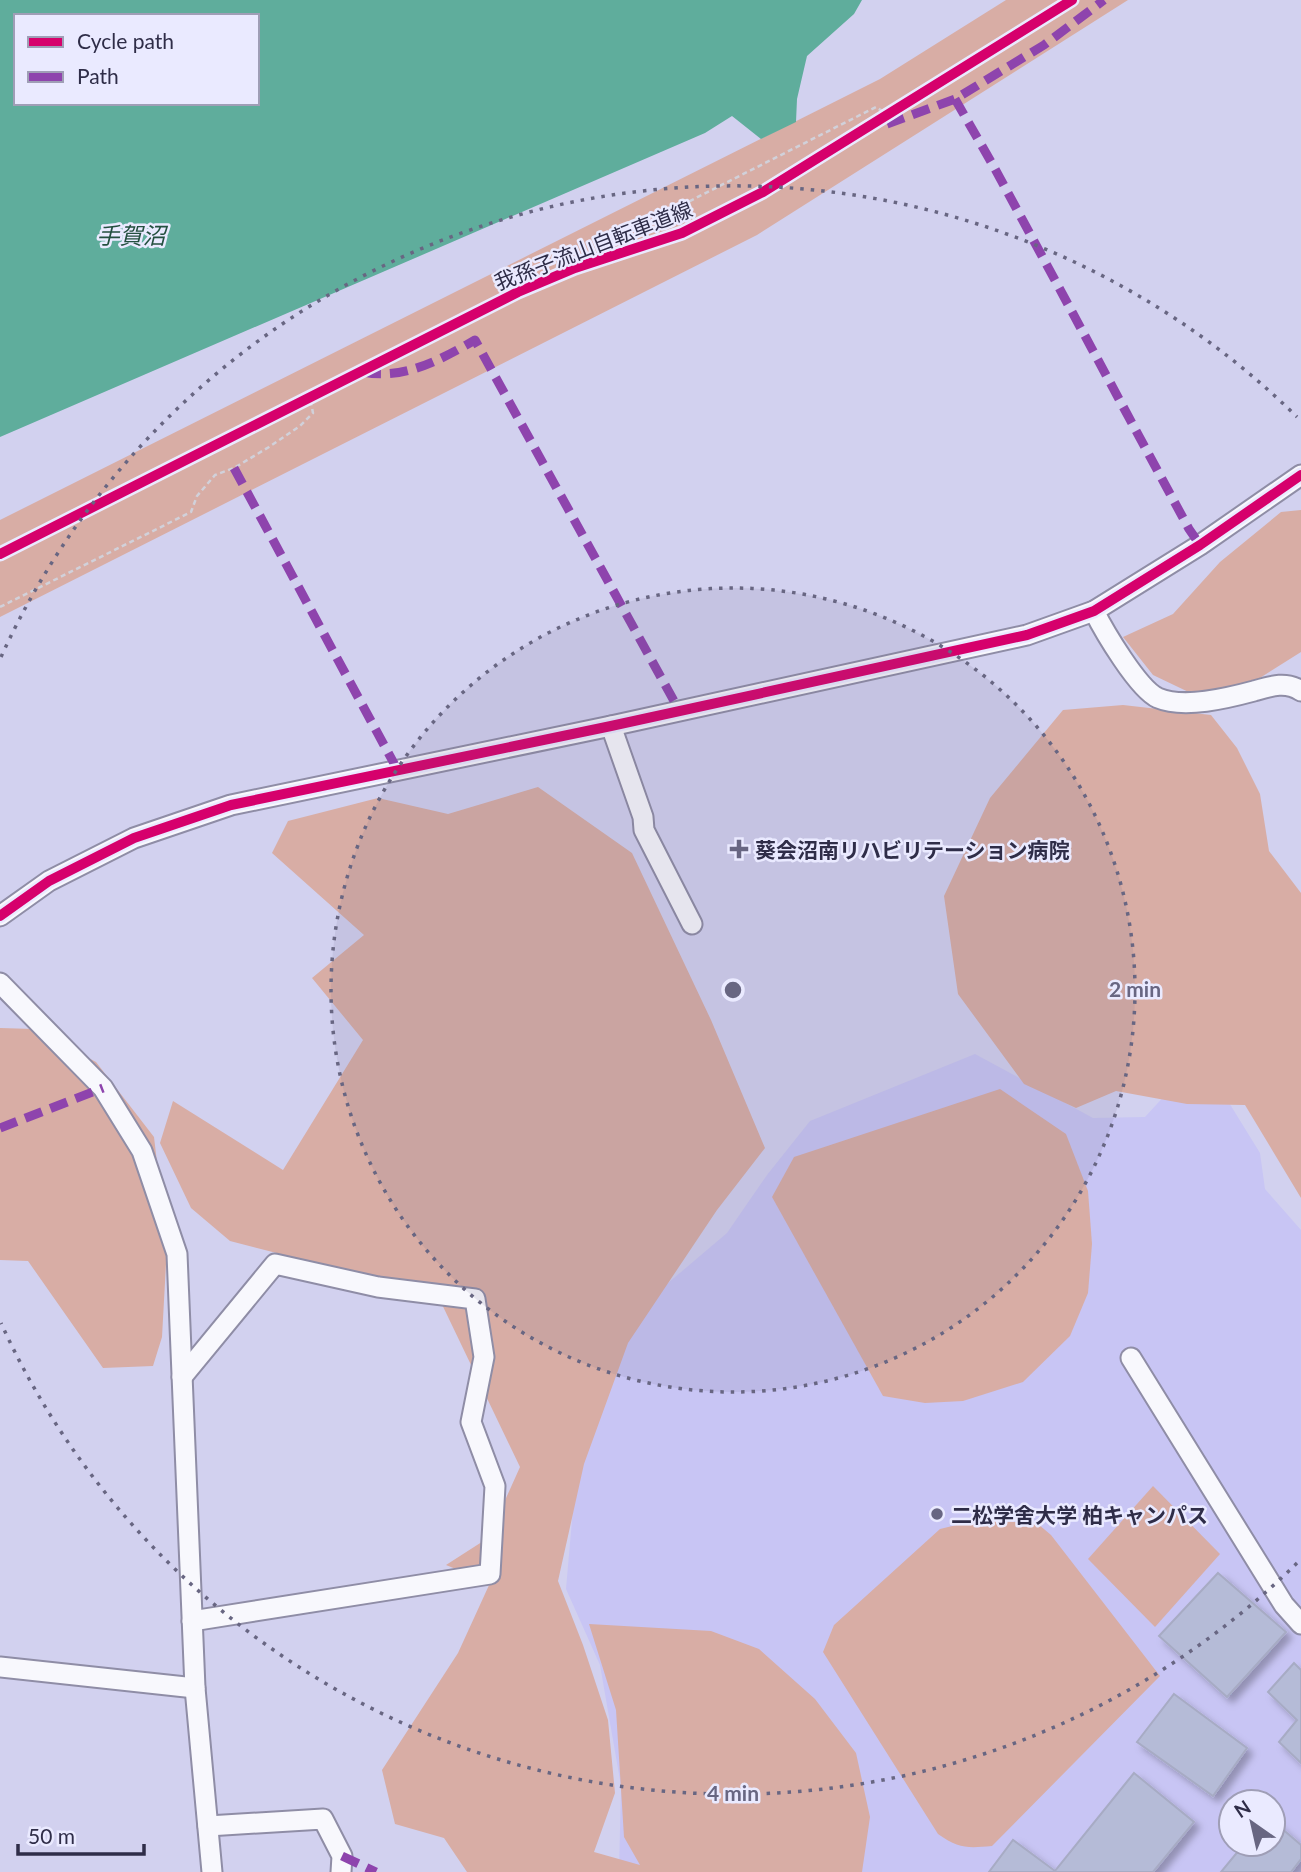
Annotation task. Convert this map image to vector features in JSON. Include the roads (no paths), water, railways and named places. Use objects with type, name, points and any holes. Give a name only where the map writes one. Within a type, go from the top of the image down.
[{"type":"street","points":[[0,916],[49,881],[134,838],[231,805],[611,726],[1027,635],[1094,611],[1200,545],[1301,475]]},
{"type":"street","points":[[1094,611],[1110,640],[1137,677],[1157,697],[1182,702],[1223,700],[1268,687],[1292,685],[1301,691]]},
{"type":"street","points":[[611,726],[643,817],[644,830],[692,924]]},
{"type":"street","points":[[0,983],[103,1088],[142,1151],[177,1254],[195,1688],[212,1872]]},
{"type":"street","points":[[182,1377],[275,1264],[378,1287],[475,1299],[484,1357],[471,1422],[495,1486],[490,1574],[192,1621]]},
{"type":"street","points":[[1131,1358],[1284,1605],[1301,1624]]},
{"type":"street","points":[[0,1667],[195,1688]]},
{"type":"street","points":[[208,1826],[323,1819],[342,1856],[341,1872]]},
{"type":"water","name":"手賀沼","points":[[0,0],[862,0],[854,14],[807,56],[797,99],[796,122],[761,139],[732,116],[705,133],[0,437]]},
{"type":"place","name":"葵会沼南リハビリテーション病院","points":[[739,849]]},
{"type":"place","name":"二松学舍大学 柏キャンパス","points":[[937,1514]]}]
